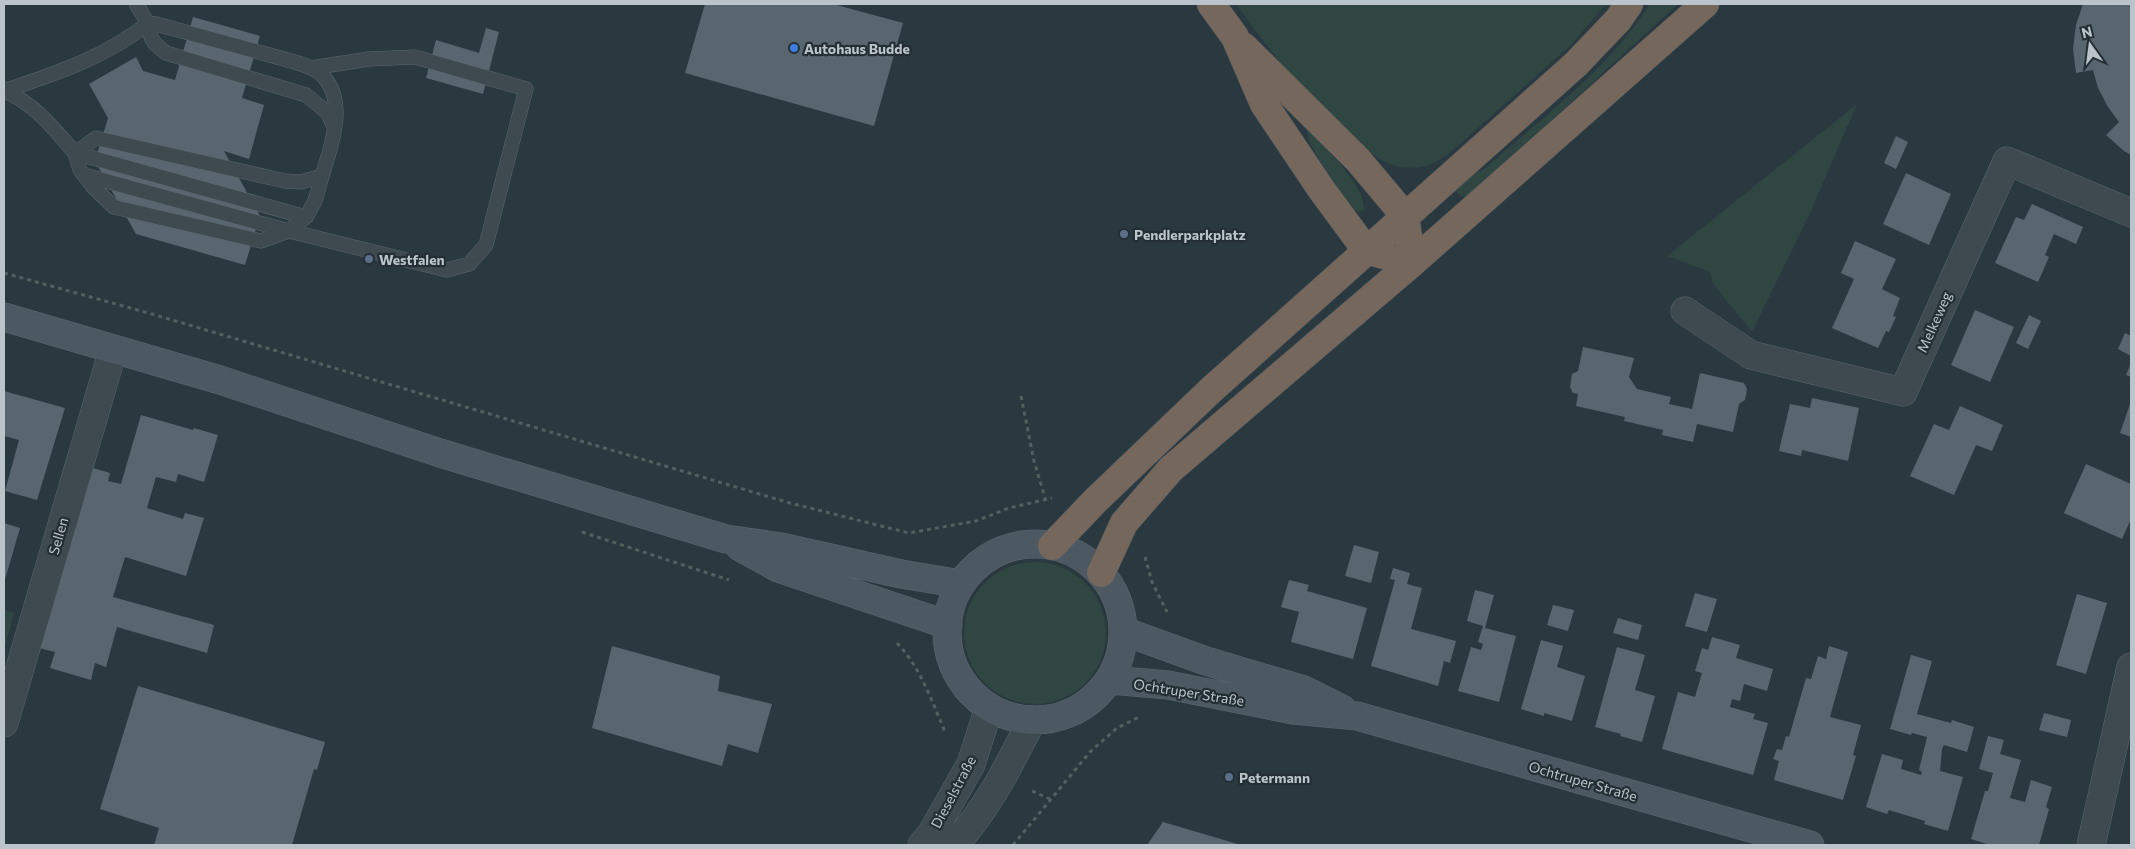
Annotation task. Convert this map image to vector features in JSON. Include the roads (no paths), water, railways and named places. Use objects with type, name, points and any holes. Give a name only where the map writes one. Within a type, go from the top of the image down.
[{"type":"highway","points":[[1211,4],[1235,38],[1358,160],[1405,216],[1412,263]]},
{"type":"highway","points":[[1052,546],[1096,500],[1211,390],[1576,64],[1618,20],[1629,4]]},
{"type":"highway","points":[[1101,573],[1124,523],[1171,469],[1412,263],[1705,4]]},
{"type":"highway","points":[[1235,38],[1264,104],[1321,189],[1366,250],[1412,263]]},
{"type":"main road","points":[[4,318],[220,380],[440,453],[726,539],[781,546],[901,574],[961,584]]},
{"type":"main road","points":[[726,539],[778,568],[948,625]]},
{"type":"main road","points":[[1030,544],[1052,546],[1077,554],[1101,573],[1117,598],[1123,631],[1120,660],[1110,680],[1096,696],[1076,710],[1044,720],[1014,720],[989,708],[964,684],[955,668],[948,639],[948,625],[950,610],[961,584],[979,565],[1000,552],[1030,544]]},
{"type":"main road","name":"Ochtruper Straße","points":[[1123,631],[1175,651],[1304,690],[1357,716],[1810,845]]},
{"type":"main road","name":"Ochtruper Straße","points":[[1110,680],[1168,685],[1293,710],[1357,716]]},
{"type":"street","name":"Melkeweg","points":[[1685,311],[1751,355],[1903,392],[2006,161],[2131,213]]},
{"type":"street","name":"Sellen","points":[[4,722],[113,350]]},
{"type":"street","points":[[2091,845],[2131,667]]},
{"type":"street","name":"Dieselstraße","points":[[922,845],[932,833],[971,764],[989,708]]},
{"type":"street","name":"Dieselstraße","points":[[954,845],[972,825],[994,794],[1032,720]]},
{"type":"lane","points":[[136,4],[148,23],[149,36],[166,53],[306,95],[328,113],[334,127]]},
{"type":"lane","points":[[148,23],[236,45],[311,68],[323,76],[332,89],[336,104],[334,127],[315,201],[306,217],[289,231],[261,241],[114,208],[94,188],[80,170],[76,153],[54,128],[15,95],[4,91],[52,75],[98,56],[148,23]]},
{"type":"lane","points":[[84,175],[289,231],[447,270],[469,264],[486,245],[526,89],[415,57],[369,59],[311,68]]},
{"type":"lane","points":[[76,153],[96,138],[285,181],[301,182],[322,176]]},
{"type":"lane","points":[[76,153],[306,217]]},
{"type":"place","name":"Autohaus Budde","points":[[794,48]]},
{"type":"place","name":"Pendlerparkplatz","points":[[1124,234]]},
{"type":"place","name":"Westfalen","points":[[369,259]]},
{"type":"place","name":"Petermann","points":[[1229,777]]}]
